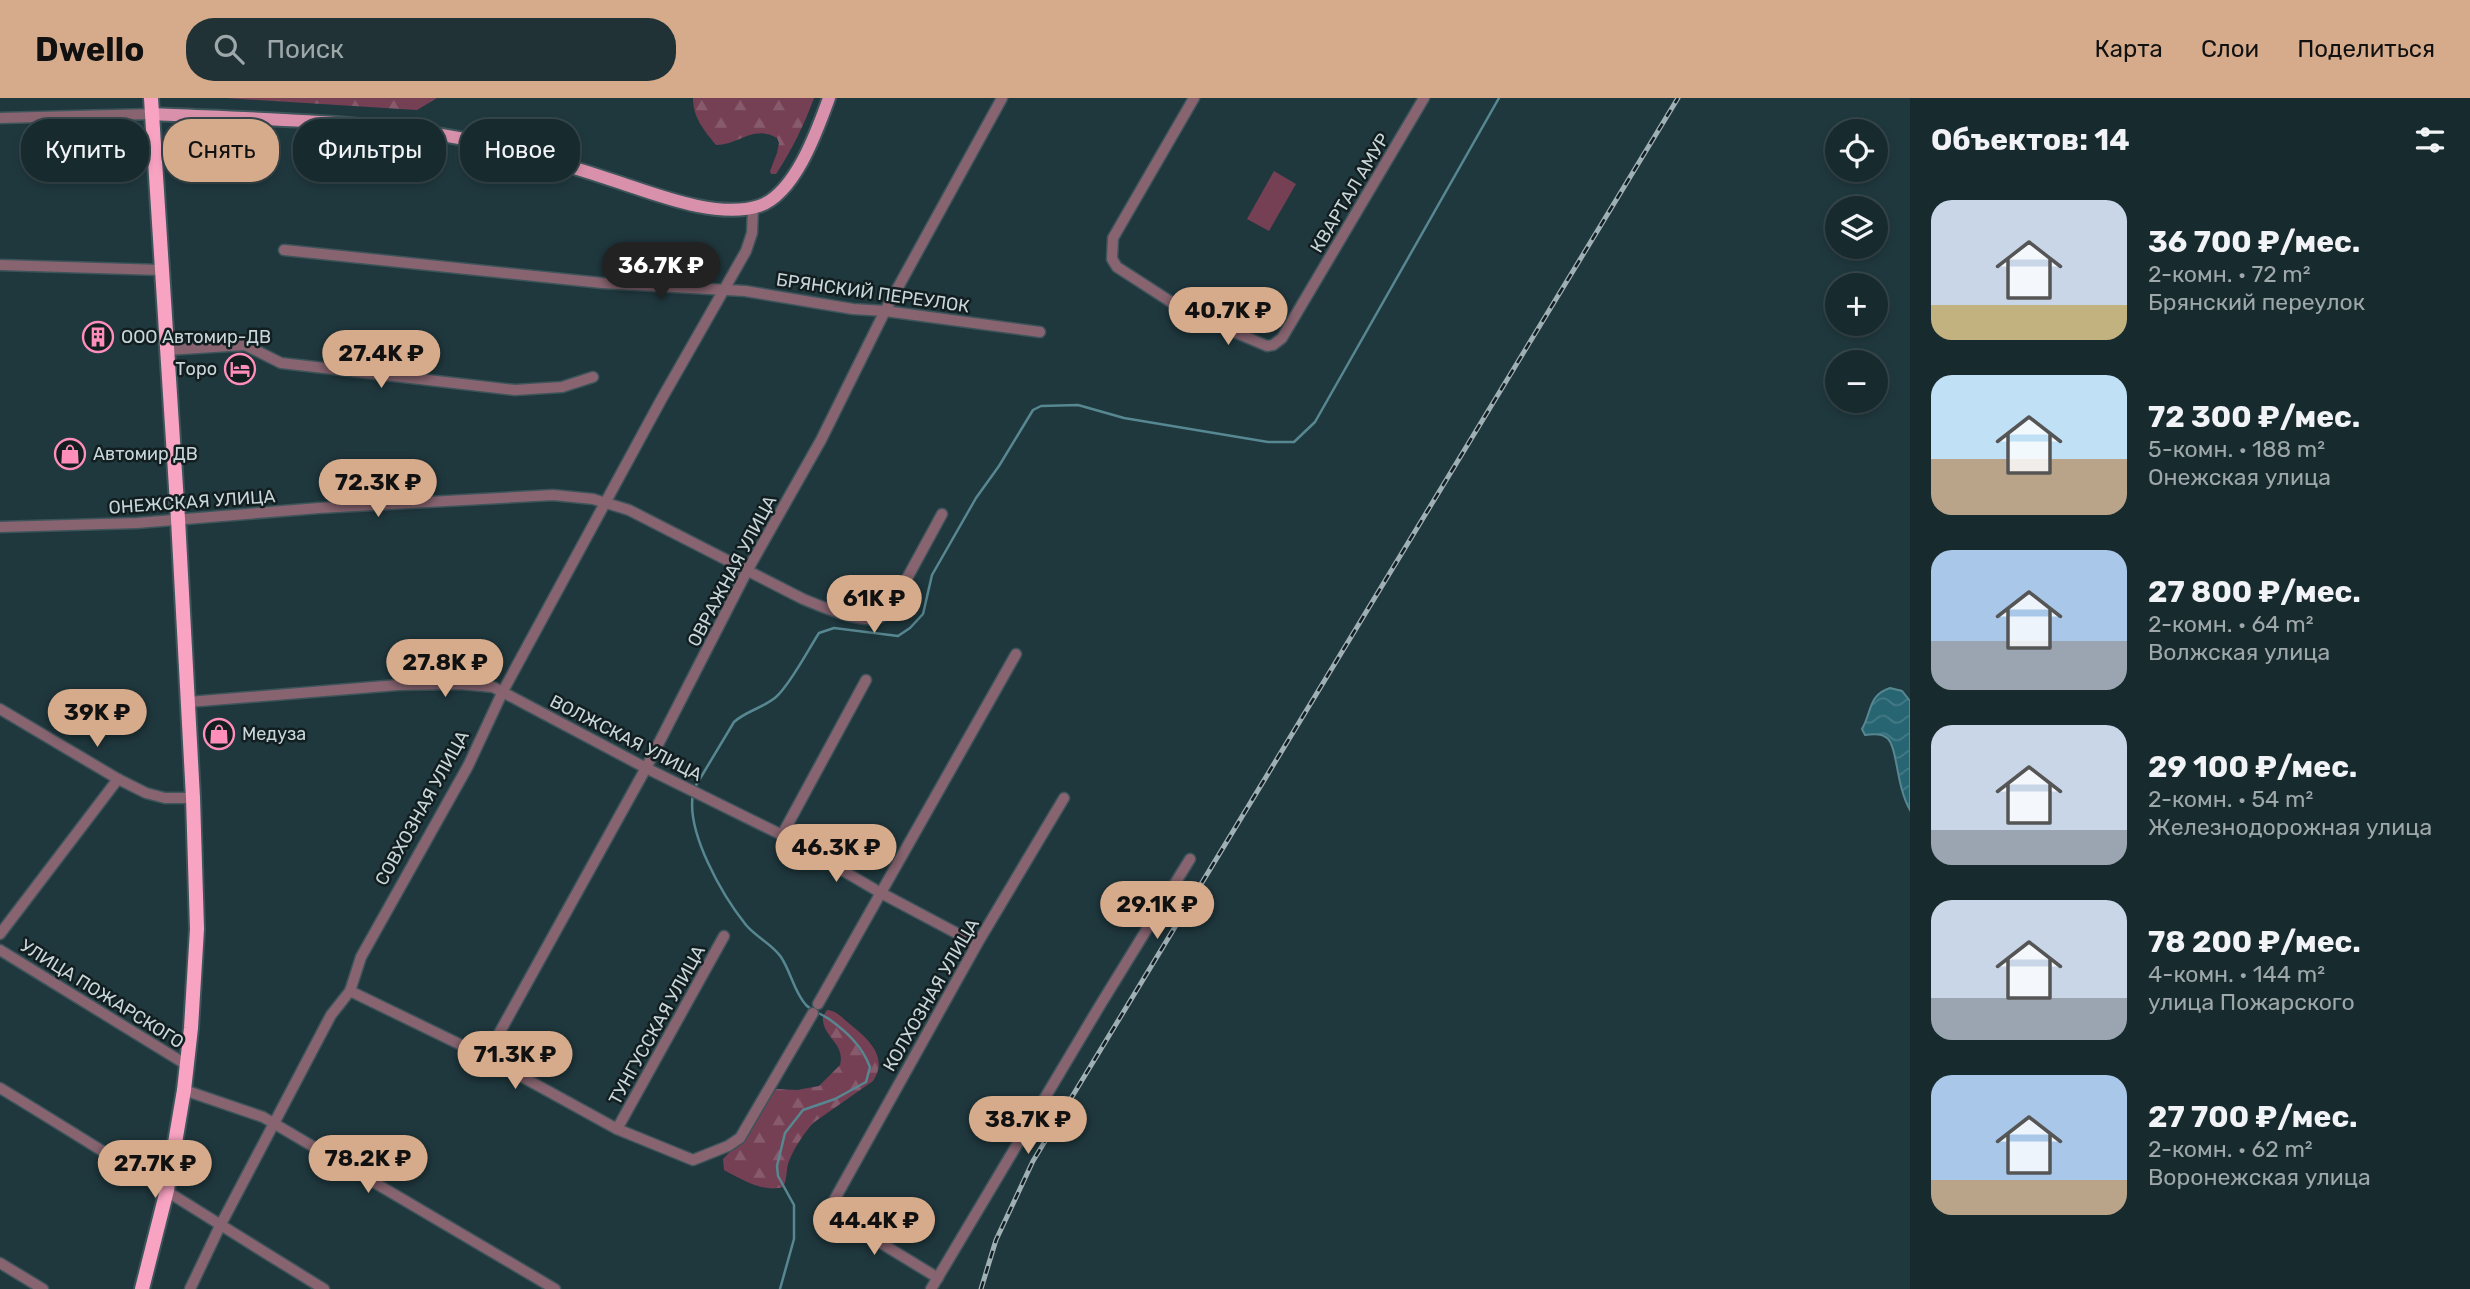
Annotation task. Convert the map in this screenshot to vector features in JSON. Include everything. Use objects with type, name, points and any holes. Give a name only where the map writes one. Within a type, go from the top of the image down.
[{"type":"highway","points":[[142,1289],[167,1190],[184,1090],[197,929],[178,519],[151,98]]},
{"type":"main road","points":[[152,114],[345,124],[414,131],[501,148],[655,194],[710,208],[732,210],[753,208],[775,199],[785,189],[818,128],[829,98]]},
{"type":"street","name":"ОВРАЖНАЯ УЛИЦА","points":[[486,1057],[646,768],[747,571],[821,440],[885,311],[1002,98]]},
{"type":"street","name":"КВАРТАЛ АМУР","points":[[1195,98],[1113,238],[1112,258],[1117,267],[1185,311],[1268,346],[1282,338],[1424,98]]},
{"type":"street","points":[[0,118],[152,114]]},
{"type":"street","name":"СОВХОЗНАЯ УЛИЦА","points":[[190,1289],[220,1226],[331,1015],[350,991],[361,957],[468,766],[503,691],[746,251],[752,233],[753,208]]},
{"type":"street","name":"БРЯНСКИЙ ПЕРЕУЛОК","points":[[284,250],[578,281],[723,289],[1040,332]]},
{"type":"street","points":[[0,265],[161,270]]},
{"type":"street","points":[[167,350],[245,345],[281,363],[515,390],[562,387],[593,377]]},
{"type":"street","name":"ОНЕЖСКАЯ УЛИЦА","points":[[0,527],[121,523],[358,505],[576,496],[629,510],[747,571]]},
{"type":"street","points":[[747,571],[825,608],[868,620],[878,619],[885,615],[892,604],[942,514]]},
{"type":"street","points":[[350,991],[486,1057],[617,1129],[693,1160],[728,1146],[740,1138],[1016,654]]},
{"type":"street","points":[[782,835],[866,680]]},
{"type":"street","name":"ВОЛЖСКАЯ УЛИЦА","points":[[188,702],[398,685],[479,685],[503,691],[646,768],[782,835],[881,893],[977,944]]},
{"type":"street","points":[[0,709],[118,779],[153,796],[165,799],[193,798]]},
{"type":"street","points":[[2,927],[118,779]]},
{"type":"street","name":"КОЛХОЗНАЯ УЛИЦА","points":[[938,1278],[835,1215],[832,1210],[834,1197],[977,944],[1064,798]]},
{"type":"street","points":[[931,1289],[1190,859]]},
{"type":"street","name":"ТУНГУССКАЯ УЛИЦА","points":[[617,1129],[724,936]]},
{"type":"street","name":"УЛИЦА ПОЖАРСКОГО","points":[[0,950],[187,1065]]},
{"type":"street","points":[[0,1088],[324,1289]]},
{"type":"street","points":[[184,1090],[242,1108],[274,1123],[555,1289]]},
{"type":"street","points":[[0,1263],[43,1289]]},
{"type":"green space","points":[[226,98],[437,98],[417,110]]},
{"type":"green space","points":[[693,98],[814,98],[787,156],[776,174],[771,174],[779,143],[777,138],[761,133],[716,145],[697,118]]},
{"type":"green space","points":[[1274,171],[1296,184],[1269,231],[1247,219]]},
{"type":"green space","points":[[827,1010],[840,1016],[864,1036],[874,1049],[879,1064],[873,1081],[813,1123],[793,1153],[783,1187],[760,1187],[724,1170],[723,1159],[747,1135],[769,1095],[777,1089],[797,1090],[819,1086],[840,1065],[840,1051],[823,1023]]},
{"type":"water","points":[[1890,688],[1902,691],[1910,701],[1910,810],[1891,743],[1879,734],[1865,735],[1862,729],[1874,700]]},
{"type":"waterway","points":[[695,787],[734,722],[771,701],[781,692],[819,633],[834,628],[898,636],[923,614],[932,575],[976,498],[1033,410],[1041,406],[1078,405],[1124,418],[1268,442],[1294,442],[1315,422],[1499,98]]},
{"type":"waterway","points":[[693,794],[692,809],[700,844],[727,897],[746,925],[781,957],[806,1005],[848,1034],[863,1052],[870,1067],[866,1082],[835,1099],[803,1110],[785,1133],[777,1166],[778,1176],[794,1205],[794,1239],[780,1289]]},
{"type":"railway","points":[[981,1289],[996,1240],[1033,1161],[1678,98]]},
{"type":"place","name":"ООО Автомир-ДВ","points":[[98,337]]},
{"type":"place","name":"Торо","points":[[240,369]]},
{"type":"place","name":"Автомир ДВ","points":[[70,454]]},
{"type":"place","name":"Медуза","points":[[219,734]]}]
